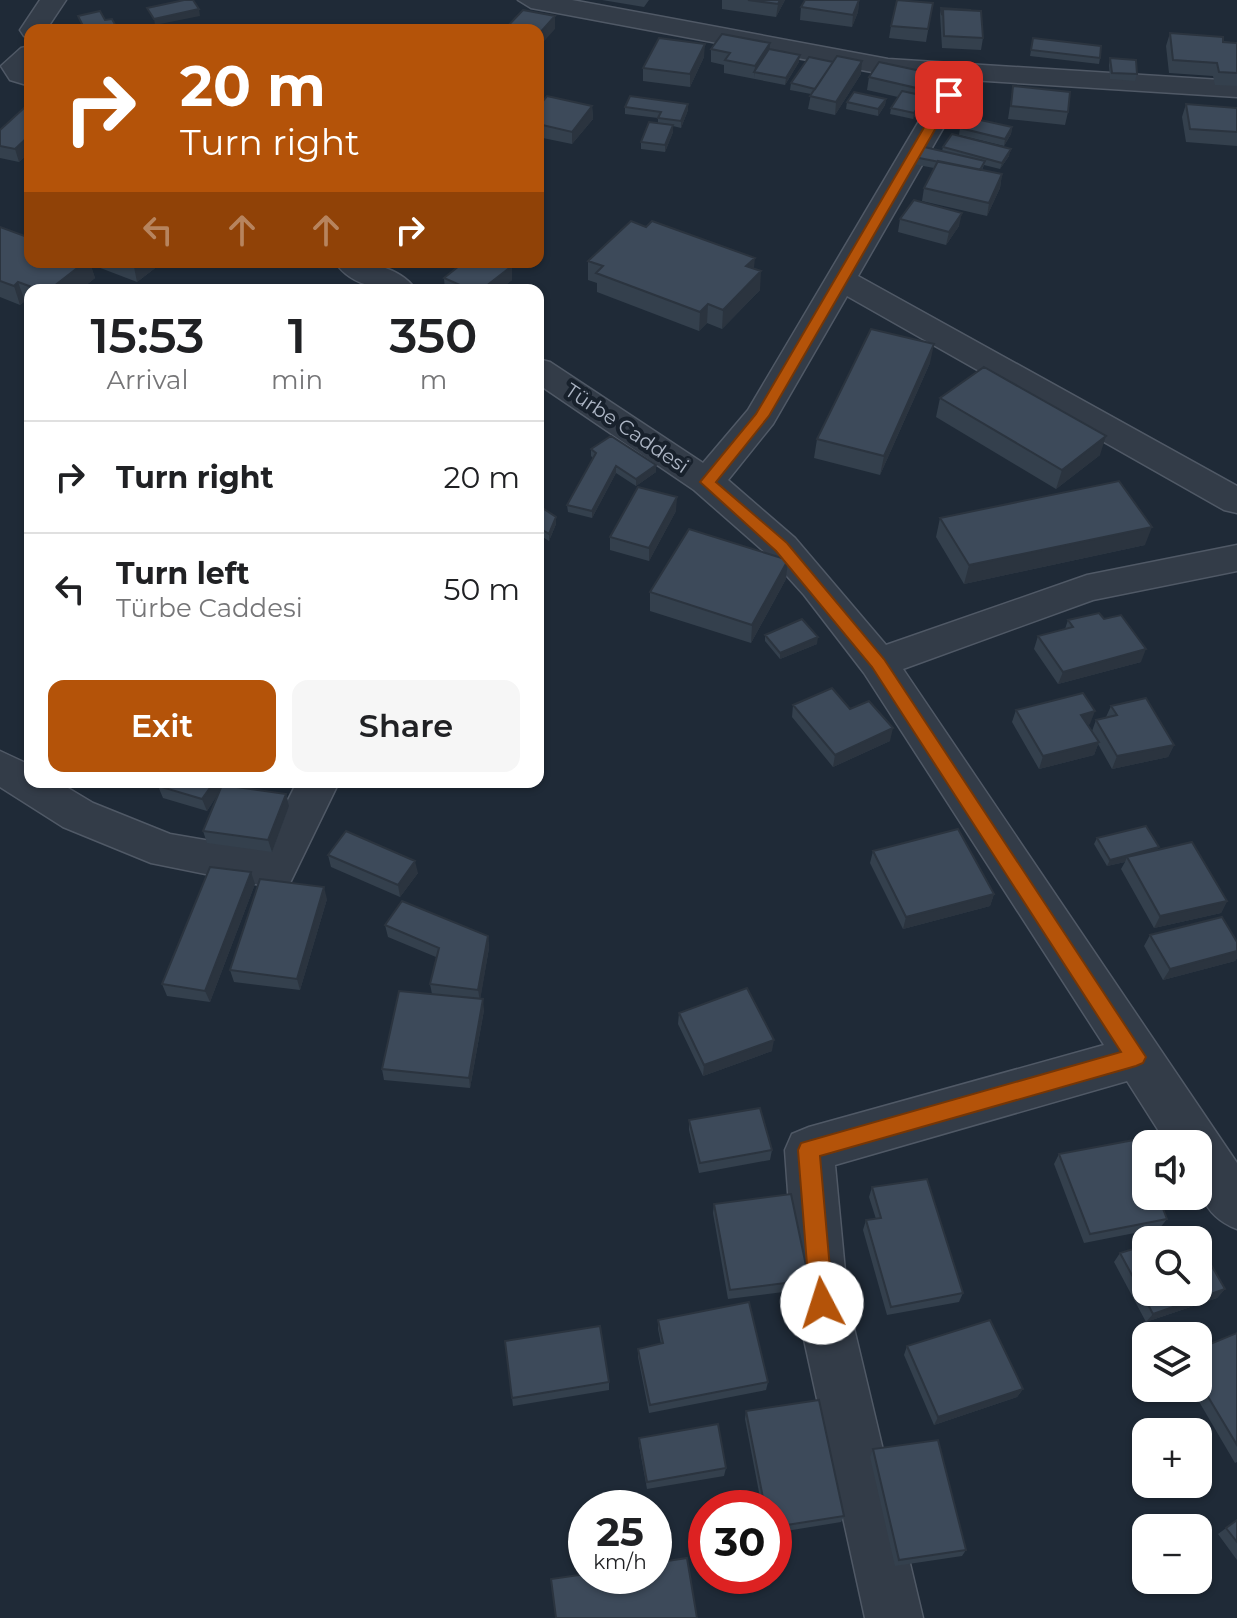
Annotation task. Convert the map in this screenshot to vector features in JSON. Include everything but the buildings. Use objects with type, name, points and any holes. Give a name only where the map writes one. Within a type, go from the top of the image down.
[{"type":"street","points":[[37,24],[53,0]]},
{"type":"street","points":[[65,24],[68,0]]},
{"type":"street","points":[[531,0],[888,67],[1237,89]]},
{"type":"street","points":[[707,482],[761,416],[962,72]]},
{"type":"street","points":[[361,268],[389,284]]},
{"type":"street","points":[[841,279],[1237,501]]},
{"type":"street","name":"Türbe Caddesi","points":[[544,373],[707,482],[782,547],[878,663],[1186,1130]]},
{"type":"street","points":[[878,663],[1087,588],[1237,558]]},
{"type":"street","points":[[0,767],[24,782]]},
{"type":"street","points":[[34,788],[78,815],[166,851],[275,870],[315,788]]},
{"type":"street","points":[[894,1618],[822,1303],[809,1150],[1136,1057]]},
{"type":"street","name":"Türbe Caddesi","points":[[1212,1168],[1237,1205]]},
{"type":"route","points":[[822,1303],[809,1150],[1136,1057],[878,663],[782,547],[707,482],[761,416],[949,95]]}]
